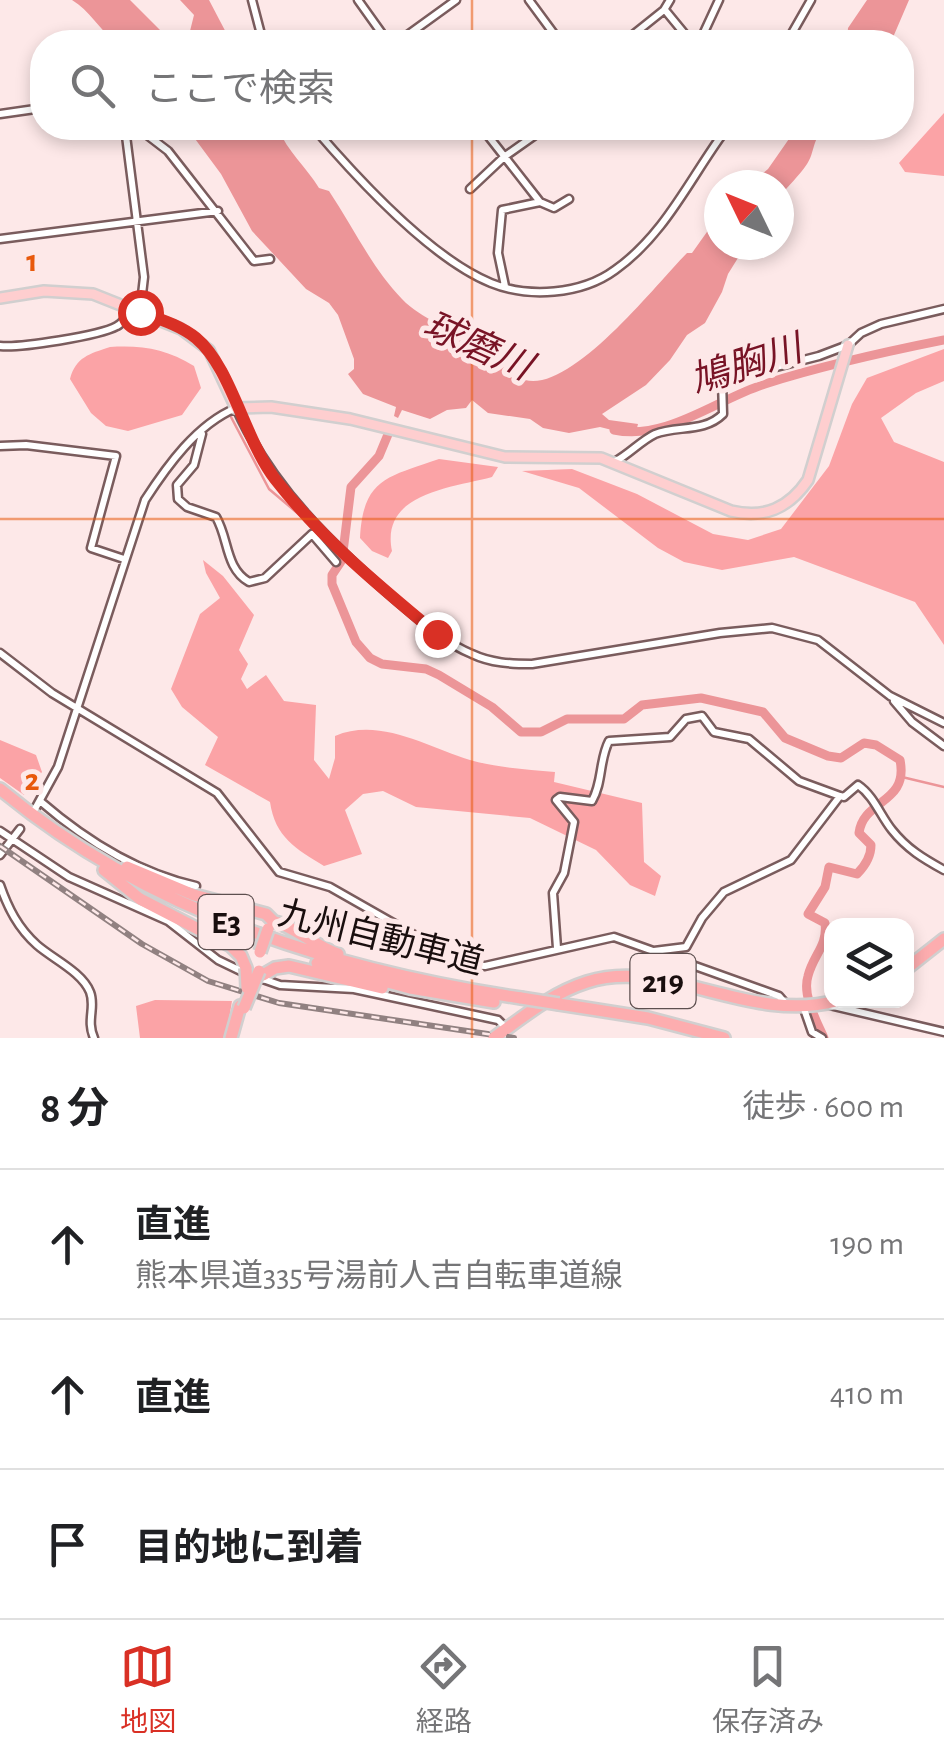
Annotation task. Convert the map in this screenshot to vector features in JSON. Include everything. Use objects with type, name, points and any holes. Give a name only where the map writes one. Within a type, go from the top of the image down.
[{"type":"highway","name":"九州自動車道","points":[[0,790],[52,829],[138,881],[234,926],[322,957],[519,1002]]},
{"type":"highway","name":"九州自動車道","points":[[0,799],[104,870],[187,913],[274,949],[366,977],[456,997],[648,1018],[724,1038]]},
{"type":"highway","points":[[52,829],[165,885],[266,914],[272,928]]},
{"type":"highway","points":[[104,870],[140,899],[230,946],[255,971]]},
{"type":"highway","points":[[234,1038],[272,928],[281,922],[326,950],[415,980]]},
{"type":"highway","points":[[914,963],[944,939]]},
{"type":"highway","points":[[255,971],[288,966],[365,985],[456,997]]},
{"type":"highway","name":"219","points":[[501,1033],[558,994],[620,976],[647,977],[750,1002],[824,1002]]},
{"type":"highway","name":"九州自動車道","points":[[556,1007],[698,1038]]},
{"type":"main road","points":[[0,298],[68,290],[93,294],[181,328],[209,350],[236,408],[271,407],[350,419],[504,458],[591,457],[616,461],[731,511],[753,514],[776,510],[798,495],[808,480],[848,345]]},
{"type":"street","points":[[252,0],[260,30]]},
{"type":"street","points":[[358,0],[379,30]]},
{"type":"street","points":[[415,30],[456,0]]},
{"type":"street","points":[[529,0],[551,30]]},
{"type":"street","points":[[639,30],[664,10],[670,0]]},
{"type":"street","points":[[705,30],[719,0]]},
{"type":"street","points":[[794,30],[811,0]]},
{"type":"street","points":[[664,10],[681,30]]},
{"type":"street","points":[[0,114],[30,110]]},
{"type":"street","points":[[0,346],[20,348],[96,334],[120,325],[137,310],[144,277],[127,140]]},
{"type":"street","points":[[154,140],[168,150],[254,261],[270,259]]},
{"type":"street","points":[[325,140],[360,178],[472,274],[505,288],[553,291],[582,286],[616,270],[684,196],[720,140]]},
{"type":"street","points":[[491,140],[540,202],[554,208],[570,199]]},
{"type":"street","points":[[470,189],[528,140]]},
{"type":"street","points":[[505,288],[498,253],[502,210],[540,202]]},
{"type":"street","points":[[0,239],[218,211]]},
{"type":"street","points":[[616,461],[657,433],[706,425],[723,414],[720,384],[819,356],[848,345],[861,332],[881,324],[944,308]]},
{"type":"street","points":[[196,886],[140,867],[94,844],[38,805],[58,767],[145,500],[163,472],[202,431],[220,415],[236,408],[266,466],[318,528],[437,634],[477,656],[502,663],[532,664],[772,628],[818,640],[890,696],[944,723]]},
{"type":"street","points":[[202,431],[194,465],[177,485],[178,499],[187,508],[216,517],[232,566],[241,577],[249,582],[265,578],[312,534],[336,562]]},
{"type":"street","points":[[0,446],[26,445],[116,456],[91,548],[124,560]]},
{"type":"street","points":[[0,653],[32,680],[217,793],[278,872],[330,887],[467,965],[486,966],[614,937],[778,996],[786,1005]]},
{"type":"street","points":[[890,696],[912,722],[944,746]]},
{"type":"street","points":[[556,948],[553,892],[568,859],[574,822],[556,800],[560,797],[592,802],[600,788],[609,741],[670,736],[686,720],[702,716],[714,732],[748,740],[799,781],[844,797],[854,786],[861,787],[912,851],[944,870]]},
{"type":"street","points":[[654,951],[686,947],[702,918],[724,892],[791,860],[840,796]]},
{"type":"street","points":[[0,855],[20,829]]},
{"type":"street","points":[[0,831],[69,877],[168,921],[218,960],[262,980],[280,985],[354,989],[498,1020],[501,1033]]},
{"type":"street","points":[[0,885],[12,916],[32,940],[90,992],[88,1026],[94,1038]]},
{"type":"street","points":[[803,1004],[812,1032],[822,1038]]},
{"type":"street","points":[[853,1008],[944,1032]]},
{"type":"shaded area","points":[[72,0],[130,0],[160,30],[104,30]]},
{"type":"shaded area","points":[[180,0],[209,0],[225,30],[190,30],[194,15]]},
{"type":"shaded area","points":[[867,0],[909,0],[896,30],[848,28]]},
{"type":"shaded area","points":[[944,113],[944,176],[905,172],[899,163]]},
{"type":"shaded area","points":[[196,140],[284,140],[319,188],[329,191],[372,261],[402,299],[525,380],[544,380],[589,353],[687,253],[692,253],[704,236],[704,260],[737,260],[705,323],[687,335],[646,385],[602,414],[609,420],[638,424],[635,436],[629,428],[624,428],[624,433],[600,427],[569,433],[543,428],[530,419],[488,413],[472,400],[466,408],[447,410],[430,419],[402,410],[398,418],[394,416],[396,407],[363,394],[348,374],[354,369],[354,359],[338,315],[329,303],[306,289],[252,231],[221,174]]},
{"type":"shaded area","points":[[788,140],[816,140],[807,164],[794,179],[794,170],[767,170]]},
{"type":"shaded area","points":[[110,347],[143,348],[174,356],[194,366],[201,388],[182,415],[128,431],[106,426],[91,413],[70,379],[80,361]]},
{"type":"shaded area","points":[[944,349],[944,381],[916,393],[881,418],[894,442],[944,462],[944,645],[915,602],[794,557],[722,570],[684,562],[658,548],[579,488],[522,471],[572,469],[637,494],[713,534],[748,540],[781,529],[829,466],[852,404],[867,378]]},
{"type":"shaded area","points":[[439,459],[498,467],[492,477],[439,490],[408,505],[391,532],[392,551],[388,558],[372,551],[360,538],[366,503],[373,491],[392,476]]},
{"type":"shaded area","points":[[203,560],[223,576],[254,615],[239,650],[248,664],[241,679],[247,689],[266,675],[284,701],[316,705],[314,760],[329,779],[335,758],[335,736],[369,730],[403,736],[481,763],[555,772],[554,782],[642,803],[644,862],[661,876],[655,896],[630,885],[596,850],[530,818],[416,807],[383,791],[363,794],[345,810],[362,854],[324,866],[296,848],[282,833],[270,802],[205,765],[218,737],[182,707],[171,689],[200,614],[220,598]]},
{"type":"shaded area","points":[[0,740],[36,755],[42,772],[24,795],[0,778]]},
{"type":"shaded area","points":[[155,1000],[232,1001],[226,1038],[140,1038],[136,1006]]},
{"type":"waterway","name":"鳩胸川","points":[[614,430],[653,430],[787,377],[944,340]]},
{"type":"waterway","points":[[231,417],[269,489],[302,517],[340,563]]},
{"type":"waterway","points":[[389,432],[379,456],[351,487],[342,560],[332,575],[332,584],[356,642],[370,658],[439,675],[492,707],[521,732],[541,732],[567,719],[624,719],[642,705],[701,698],[763,712],[785,738],[828,756],[841,758],[864,743],[876,745],[900,760],[898,785],[862,822],[859,833],[871,845],[865,864],[857,874],[829,867],[825,887],[808,914],[825,923],[824,938],[807,983],[811,1007],[824,1038]]},
{"type":"waterway","points":[[902,777],[944,787]]},
{"type":"railway","points":[[0,846],[142,944],[208,981],[279,1003],[514,1038]]},
{"type":"route","points":[[140,312],[181,328],[209,350],[256,451],[277,481],[362,571],[437,634]]},
{"type":"water label","name":"球磨川","points":[[478,345]]}]
